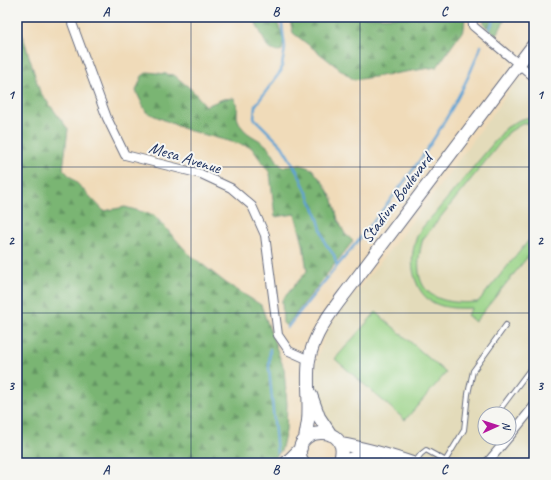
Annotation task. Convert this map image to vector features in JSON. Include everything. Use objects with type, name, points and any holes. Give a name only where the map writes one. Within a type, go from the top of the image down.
[{"type":"main road","name":"Stadium Boulevard","points":[[303,463],[300,452],[308,421],[307,383],[309,360],[313,344],[319,331],[326,319],[534,44]]},
{"type":"main road","name":"Stadium Boulevard","points":[[307,383],[319,417],[340,444]]},
{"type":"main road","points":[[286,463],[310,435],[317,432],[331,434]]},
{"type":"main road","points":[[339,463],[342,451],[340,444],[388,455],[413,463]]},
{"type":"main road","points":[[339,463],[355,457],[388,455]]},
{"type":"street","name":"Mesa Avenue","points":[[72,17],[72,23],[108,118],[125,155],[201,174],[231,188],[252,206],[265,235],[278,335],[288,351],[309,360]]},
{"type":"street","points":[[472,17],[473,26],[534,77]]},
{"type":"street","points":[[517,426],[534,406]]},
{"type":"street","points":[[487,463],[500,446]]},
{"type":"lane","points":[[413,463],[426,450],[445,462],[464,430],[468,394],[473,372],[506,325]]},
{"type":"lane","points":[[502,406],[534,364]]},
{"type":"shaded area","points":[[524,80],[534,86],[534,463],[431,463],[410,454],[388,448],[349,443],[336,434],[328,424],[315,393],[314,378],[316,363],[325,335],[332,323],[429,200],[516,82]]},
{"type":"green space","points":[[17,17],[40,92],[68,129],[63,169],[104,211],[125,207],[154,215],[189,254],[226,283],[261,305],[284,369],[287,404],[286,431],[281,451],[270,463],[17,463]]},
{"type":"green space","points":[[253,17],[275,17],[284,39],[282,50],[277,52],[268,48]]},
{"type":"green space","points":[[289,17],[465,17],[464,29],[437,67],[354,80],[293,33]]},
{"type":"green space","points":[[483,17],[506,17],[497,35],[485,26]]},
{"type":"green space","points":[[148,72],[174,75],[192,90],[206,106],[223,99],[234,98],[237,106],[237,118],[247,133],[264,143],[282,167],[301,165],[312,169],[324,184],[333,200],[338,220],[345,234],[353,241],[286,326],[283,323],[282,300],[307,271],[303,244],[295,214],[275,217],[270,173],[251,147],[187,130],[146,112],[136,91],[142,76]]},
{"type":"green space","points":[[534,116],[534,123],[522,124],[509,132],[423,239],[419,256],[419,270],[421,282],[427,290],[435,297],[447,301],[478,302],[534,234],[534,249],[475,322],[467,315],[472,308],[441,306],[428,299],[422,293],[415,280],[412,261],[415,242],[424,225],[506,128],[519,120]]},
{"type":"green space","points":[[376,312],[446,373],[405,420],[335,359]]},
{"type":"waterway","points":[[281,17],[285,48],[281,71],[255,106],[254,118],[282,146],[298,173],[316,212],[325,243],[334,255],[337,266]]},
{"type":"waterway","points":[[489,30],[495,17]]},
{"type":"waterway","points":[[287,328],[369,228],[420,159],[444,123],[464,85],[481,46]]},
{"type":"waterway","points":[[270,349],[269,368],[277,453]]}]
